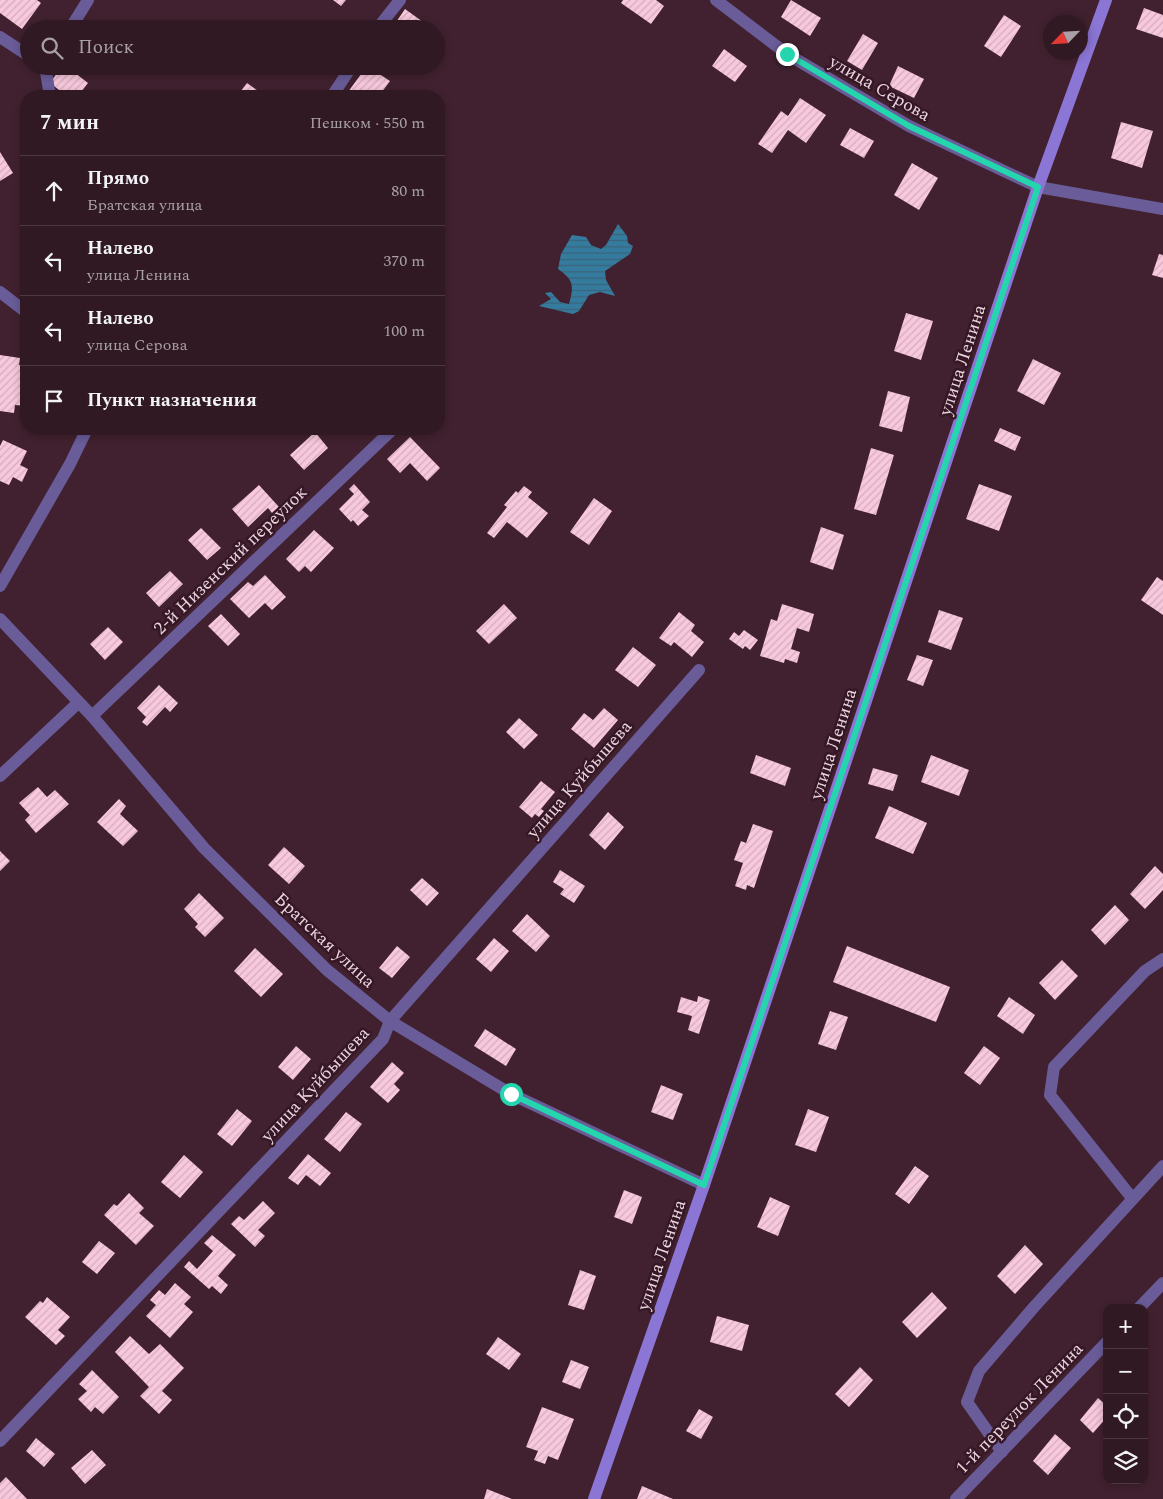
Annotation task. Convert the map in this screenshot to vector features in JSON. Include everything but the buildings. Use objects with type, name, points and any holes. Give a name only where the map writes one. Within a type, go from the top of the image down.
[{"type":"main road","name":"улица Ленина","points":[[594,1499],[704,1185],[1038,187],[1106,0]]},
{"type":"street","points":[[76,20],[88,0]]},
{"type":"street","points":[[384,20],[400,0]]},
{"type":"street","name":"улица Серова","points":[[716,0],[787,54],[909,126],[1038,187]]},
{"type":"street","points":[[0,37],[20,50]]},
{"type":"street","points":[[46,75],[49,90]]},
{"type":"street","points":[[336,90],[346,75]]},
{"type":"street","points":[[1038,187],[1163,209]]},
{"type":"street","points":[[0,292],[20,307]]},
{"type":"street","points":[[0,586],[70,464],[84,435]]},
{"type":"street","name":"2-й Низенский переулок","points":[[92,716],[387,435]]},
{"type":"street","name":"Братская улица","points":[[0,619],[92,716],[204,848],[327,970],[390,1022],[511,1094],[704,1185]]},
{"type":"street","name":"улица Куйбышева","points":[[0,1441],[383,1039],[390,1022],[699,670]]},
{"type":"street","points":[[0,776],[78,703]]},
{"type":"street","points":[[1132,1198],[1050,1095],[1054,1067],[1145,971],[1163,959]]},
{"type":"street","points":[[1002,1452],[967,1402],[979,1371],[1132,1198],[1163,1166]]},
{"type":"street","points":[[1143,1304],[1163,1283]]},
{"type":"street","name":"1-й переулок Ленина","points":[[956,1499],[1103,1346]]},
{"type":"water","points":[[618,224],[627,236],[628,243],[633,246],[630,254],[605,271],[606,280],[615,296],[600,292],[589,295],[579,311],[573,314],[539,306],[551,299],[545,293],[551,292],[560,302],[569,304],[572,292],[570,280],[558,269],[561,254],[572,235],[586,237],[591,245],[601,249],[606,245]]},
{"type":"route","points":[[511,1094],[704,1185],[1038,187],[909,126],[787,54]]}]
